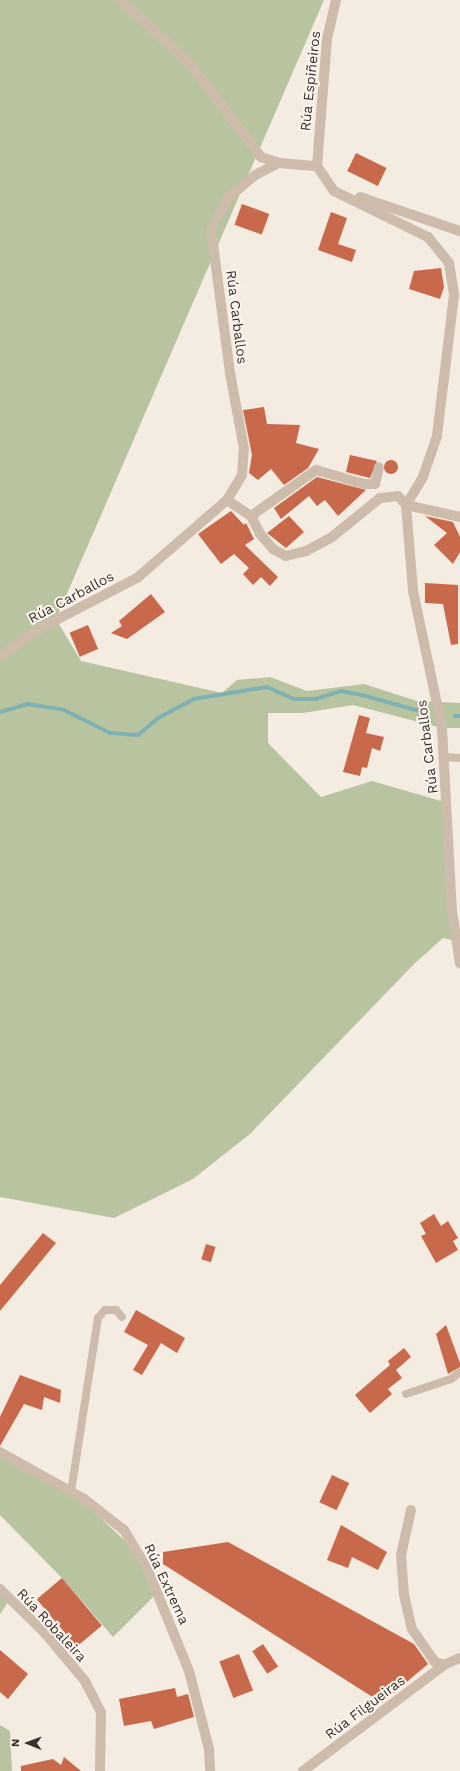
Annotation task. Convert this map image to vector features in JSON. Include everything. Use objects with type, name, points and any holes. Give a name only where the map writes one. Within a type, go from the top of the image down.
[{"type":"street","points":[[121,0],[191,65],[261,157],[278,163],[317,166],[334,191],[355,198],[428,237],[449,263],[454,295],[450,357],[437,436],[423,476],[406,505]]},
{"type":"street","name":"Rúa Espiñeiros","points":[[317,166],[327,39],[336,0]]},
{"type":"street","name":"Rúa Carballos","points":[[0,657],[35,631],[136,578],[227,500],[242,475],[244,449],[230,373],[211,229],[229,197],[255,175],[278,163]]},
{"type":"street","points":[[355,198],[365,196],[460,231]]},
{"type":"street","points":[[251,516],[316,470],[364,484],[375,484],[379,467]]},
{"type":"street","points":[[227,500],[251,516],[260,534],[273,549],[286,556],[306,551],[332,537],[380,498],[398,496],[406,505],[460,517]]},
{"type":"street","name":"Rúa Carballos","points":[[406,505],[413,591],[437,701],[444,757],[452,911],[460,963]]},
{"type":"street","name":"Rúa Extrema","points":[[0,1452],[72,1492],[124,1530],[147,1568],[189,1670],[209,1749],[210,1771]]},
{"type":"street","points":[[411,1510],[401,1555],[404,1595],[412,1629],[435,1662],[444,1665]]},
{"type":"street","name":"Rúa Robaleira","points":[[0,1589],[44,1632],[85,1681],[101,1712],[100,1771]]},
{"type":"street","name":"Rúa Filgueiras","points":[[303,1771],[444,1665],[460,1658]]},
{"type":"lane","points":[[444,757],[460,758]]},
{"type":"lane","points":[[72,1492],[98,1318],[111,1310],[116,1310],[122,1317]]},
{"type":"lane","points":[[406,1394],[451,1379],[460,1372]]},
{"type":"green space","points":[[0,0],[324,0],[56,619],[81,661],[222,693],[237,680],[270,677],[307,691],[364,684],[417,701],[460,703],[460,728],[442,728],[353,705],[303,713],[268,713],[268,743],[321,797],[372,781],[448,803],[456,941],[443,938],[414,964],[250,1134],[193,1179],[114,1218],[0,1197]]},
{"type":"green space","points":[[0,1457],[76,1495],[138,1553],[158,1592],[113,1637],[62,1578],[0,1515]]},
{"type":"green space","points":[[0,1593],[8,1602],[0,1614]]},
{"type":"green space","points":[[0,1725],[10,1731],[12,1771],[0,1771]]},
{"type":"building","points":[[356,153],[387,168],[378,186],[347,171]]},
{"type":"building","points":[[242,204],[269,214],[262,235],[234,225]]},
{"type":"building","points":[[331,212],[347,218],[338,244],[356,250],[352,262],[318,250]]},
{"type":"building","points":[[441,268],[444,287],[440,299],[409,289],[414,271]]},
{"type":"building","points":[[264,407],[267,424],[300,425],[296,443],[319,449],[308,468],[284,485],[271,469],[258,480],[249,473],[252,455],[243,410]]},
{"type":"building","points":[[350,455],[377,461],[370,478],[346,472]]},
{"type":"building","points":[[388,460],[394,460],[398,464],[398,470],[394,474],[388,474],[384,470],[384,464]]},
{"type":"building","points":[[317,477],[366,490],[338,516],[325,500],[317,506],[309,496],[281,519],[274,508]]},
{"type":"building","points":[[231,511],[244,525],[246,523],[254,539],[245,545],[278,577],[270,586],[261,577],[253,585],[243,574],[249,568],[234,554],[221,564],[198,534]]},
{"type":"building","points":[[289,516],[304,532],[286,548],[267,533]]},
{"type":"building","points":[[425,516],[453,522],[460,537],[460,552],[453,564],[434,545],[447,533]]},
{"type":"building","points":[[425,583],[458,585],[458,644],[451,645],[443,604],[425,603]]},
{"type":"building","points":[[151,594],[165,612],[127,639],[111,633],[122,626],[119,621]]},
{"type":"building","points":[[88,625],[98,649],[80,657],[70,633]]},
{"type":"building","points":[[359,715],[370,718],[366,733],[384,737],[380,751],[372,748],[367,768],[362,767],[360,776],[343,772]]},
{"type":"building","points":[[434,1214],[441,1226],[448,1221],[458,1238],[453,1241],[458,1250],[436,1263],[421,1236],[426,1234],[420,1223]]},
{"type":"building","points":[[43,1233],[56,1243],[0,1311],[0,1285]]},
{"type":"building","points":[[206,1244],[216,1247],[211,1262],[201,1259]]},
{"type":"building","points":[[136,1310],[185,1338],[177,1353],[161,1343],[142,1375],[133,1370],[148,1345],[124,1332]]},
{"type":"building","points":[[446,1325],[460,1363],[460,1367],[448,1374],[436,1334]]},
{"type":"building","points":[[404,1348],[411,1357],[396,1370],[402,1378],[388,1389],[392,1394],[370,1413],[355,1395],[390,1365],[388,1361]]},
{"type":"building","points":[[20,1375],[61,1390],[60,1403],[44,1397],[42,1410],[24,1404],[0,1446],[0,1417]]},
{"type":"building","points":[[332,1475],[349,1483],[337,1510],[319,1502]]},
{"type":"building","points":[[341,1525],[387,1552],[378,1570],[352,1557],[348,1568],[327,1560]]},
{"type":"building","points":[[228,1542],[414,1644],[428,1664],[382,1703],[163,1564],[163,1552]]},
{"type":"building","points":[[62,1578],[102,1625],[77,1647],[37,1599]]},
{"type":"building","points":[[263,1644],[278,1666],[267,1674],[252,1651]]},
{"type":"building","points":[[0,1650],[28,1674],[8,1699],[0,1692]]},
{"type":"building","points":[[239,1654],[253,1690],[233,1698],[219,1662]]},
{"type":"building","points":[[175,1688],[177,1697],[188,1694],[194,1717],[154,1729],[151,1721],[124,1726],[119,1699]]},
{"type":"building","points":[[64,1757],[81,1771],[21,1771],[21,1766],[53,1759],[61,1765]]},
{"type":"waterway","points":[[0,712],[28,704],[64,710],[110,733],[138,735],[158,718],[194,699],[267,687],[294,699],[315,699],[341,691],[362,695],[423,712]]},
{"type":"waterway","points":[[455,716],[460,716]]}]
